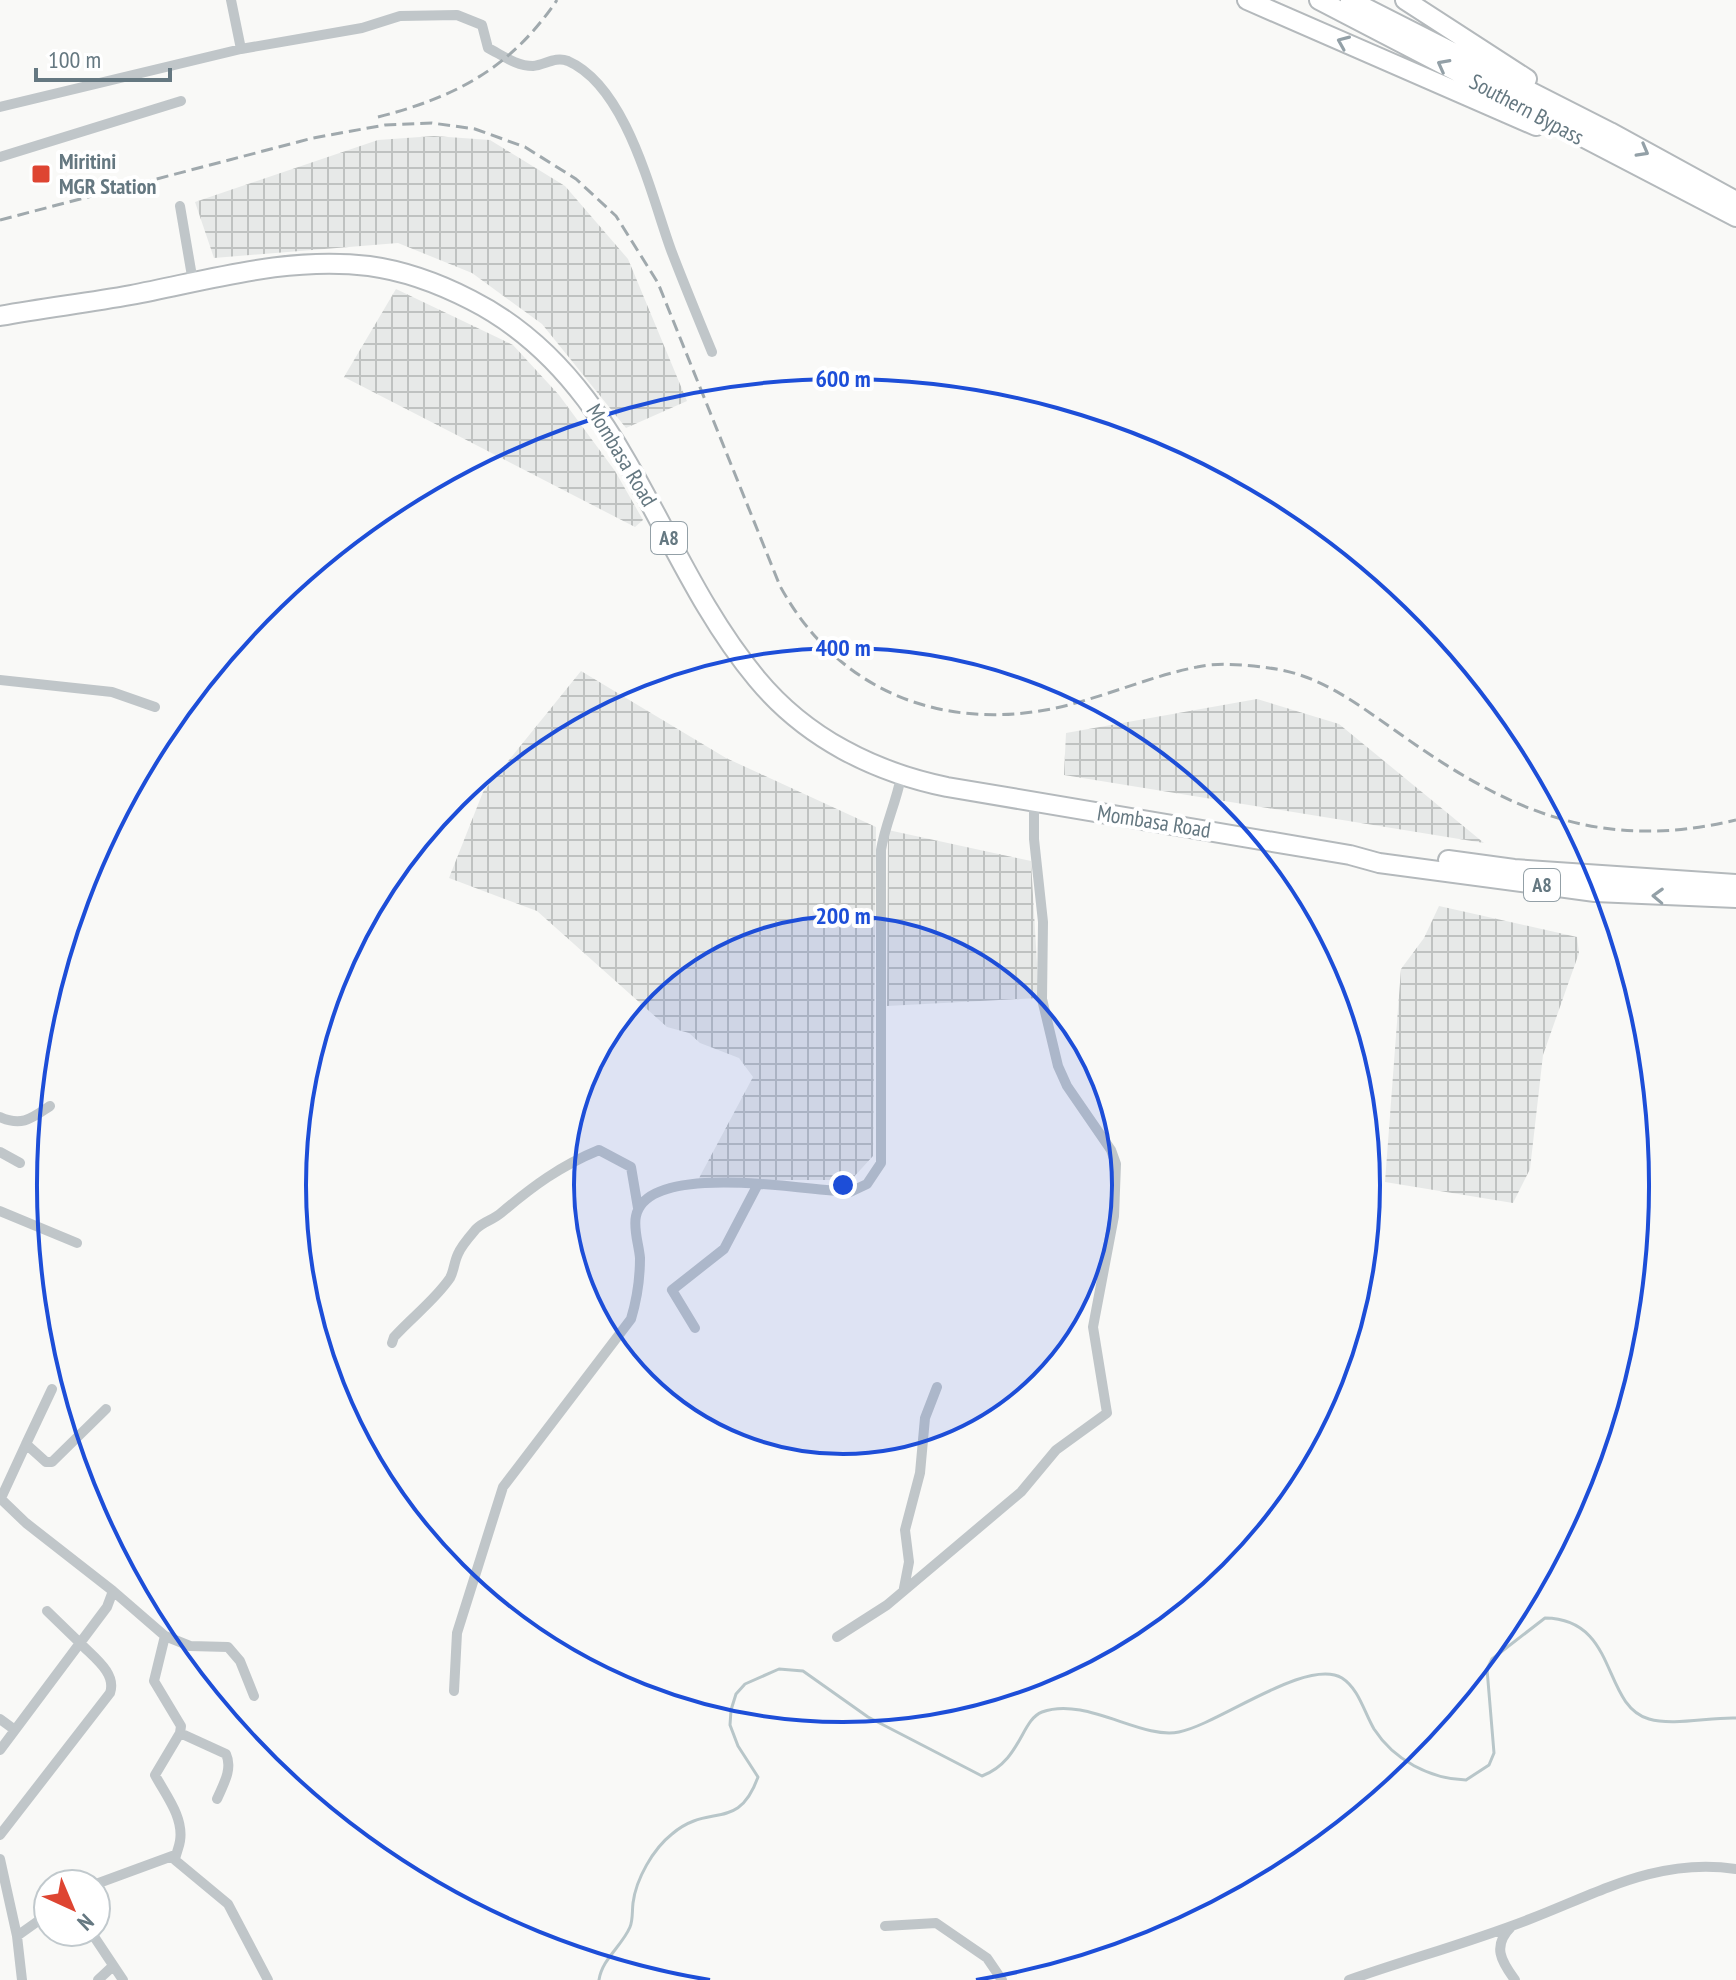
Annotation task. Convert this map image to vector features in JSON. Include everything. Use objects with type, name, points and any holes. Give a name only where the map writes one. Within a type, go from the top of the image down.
[{"type":"highway","points":[[1247,0],[1646,171]]},
{"type":"highway","name":"Southern Bypass","points":[[1319,0],[1736,217]]},
{"type":"highway","name":"Southern Bypass","points":[[1350,0],[1610,132],[1736,201]]},
{"type":"highway","points":[[1405,0],[1610,132]]},
{"type":"highway","name":"Mombasa Road","points":[[0,316],[256,268],[325,263],[367,266],[438,283],[512,324],[538,344],[586,395],[624,453],[723,631],[757,679],[811,729],[861,761],[901,777],[1350,855],[1379,863],[1595,892],[1736,898]]},
{"type":"highway","name":"Mombasa Road","points":[[1350,855],[1379,852],[1514,869],[1736,884]]},
{"type":"highway","points":[[1671,879],[1736,873]]},
{"type":"street","points":[[231,0],[241,49]]},
{"type":"street","points":[[0,107],[241,49],[362,28],[400,16],[470,18],[482,25],[488,48],[517,63],[535,66],[555,59],[568,61],[604,92],[625,124],[712,352]]},
{"type":"street","points":[[0,157],[181,101]]},
{"type":"street","points":[[180,206],[193,282]]},
{"type":"street","points":[[0,680],[112,692],[155,707]]},
{"type":"street","points":[[638,1208],[652,1194],[686,1182],[850,1192],[867,1184],[881,1163],[881,850],[885,826],[895,805],[901,777]]},
{"type":"street","points":[[837,1637],[887,1605],[1021,1492],[1056,1450],[1107,1413],[1093,1327],[1114,1216],[1116,1164],[1111,1150],[1067,1086],[1058,1066],[1042,999],[1043,922],[1034,839],[1034,800]]},
{"type":"street","points":[[0,1117],[12,1123],[26,1122],[50,1106]]},
{"type":"street","points":[[392,1343],[394,1337],[451,1276],[458,1253],[476,1229],[489,1218],[497,1217],[524,1192],[542,1184],[548,1174],[599,1150],[631,1167],[638,1208],[635,1219],[640,1258],[638,1293],[631,1319],[503,1487],[457,1633],[454,1691]]},
{"type":"street","points":[[0,1152],[20,1163]]},
{"type":"street","points":[[695,1328],[672,1290],[724,1249],[757,1186]]},
{"type":"street","points":[[0,1211],[77,1243]]},
{"type":"street","points":[[904,1588],[909,1562],[905,1530],[920,1473],[925,1418],[937,1387]]},
{"type":"street","points":[[52,1389],[1,1497],[26,1523],[165,1636],[190,1646],[228,1647],[240,1661],[254,1696]]},
{"type":"street","points":[[26,1444],[46,1462],[52,1462],[106,1409]]},
{"type":"street","points":[[0,1750],[107,1607],[113,1591]]},
{"type":"street","points":[[0,1835],[110,1693],[113,1684],[110,1676],[47,1611]]},
{"type":"street","points":[[165,1636],[154,1681],[181,1726],[155,1775],[168,1792],[178,1820],[181,1838],[175,1855],[178,1866],[228,1904],[268,1980]]},
{"type":"street","points":[[0,1719],[15,1730]]},
{"type":"street","points":[[180,1733],[226,1754],[230,1761],[217,1799]]},
{"type":"street","points":[[112,1878],[175,1855]]},
{"type":"street","points":[[0,1859],[17,1936],[22,1980]]},
{"type":"street","points":[[1349,1980],[1512,1925],[1625,1879],[1712,1866],[1736,1869]]},
{"type":"street","points":[[885,1926],[936,1923],[987,1958],[1002,1980]]},
{"type":"street","points":[[17,1936],[32,1925]]},
{"type":"street","points":[[1512,1925],[1501,1937],[1498,1949],[1515,1980]]},
{"type":"street","points":[[101,1948],[123,1980]]},
{"type":"street","points":[[98,1980],[113,1966]]},
{"type":"shaded area","points":[[434,136],[490,140],[565,186],[628,259],[687,401],[626,428],[542,324],[472,273],[398,243],[214,258],[195,202],[378,140]]},
{"type":"shaded area","points":[[396,289],[513,345],[559,395],[615,471],[643,520],[635,527],[344,377]]},
{"type":"shaded area","points":[[581,671],[726,758],[876,827],[873,1156],[851,1180],[698,1180],[753,1077],[739,1058],[700,1043],[689,1033],[667,1027],[537,911],[449,878],[483,792]]},
{"type":"shaded area","points":[[1257,699],[1339,724],[1484,843],[1064,775],[1066,733]]},
{"type":"shaded area","points":[[888,830],[1031,861],[1039,998],[887,1006]]},
{"type":"shaded area","points":[[1439,906],[1577,937],[1579,953],[1543,1055],[1530,1169],[1513,1203],[1385,1182],[1401,969],[1424,938]]},
{"type":"waterway","points":[[599,1980],[604,1966],[630,1927],[638,1884],[658,1848],[685,1825],[732,1811],[750,1794],[758,1777],[738,1746],[730,1725],[731,1710],[736,1694],[745,1684],[779,1669],[803,1671],[868,1717],[982,1776],[1005,1761],[1029,1723],[1042,1712],[1077,1710],[1148,1730],[1179,1732],[1286,1684],[1307,1676],[1327,1674],[1348,1683],[1357,1694],[1374,1729],[1402,1758],[1426,1772],[1466,1780],[1489,1765],[1494,1753],[1487,1669],[1492,1659],[1545,1618],[1569,1622],[1586,1632],[1598,1647],[1623,1697],[1634,1711],[1649,1719],[1669,1722],[1736,1718]]},
{"type":"railway","points":[[378,117],[432,100],[480,76],[521,44],[557,0]]},
{"type":"railway","points":[[0,220],[313,138],[385,125],[432,123],[475,129],[525,147],[576,179],[616,216],[658,283],[780,586],[803,622],[830,652],[861,676],[894,694],[930,707],[969,714],[1009,714],[1069,705],[1205,665],[1233,664],[1288,671],[1356,703],[1481,786],[1559,818],[1600,828],[1642,831],[1688,829],[1736,820]]},
{"type":"place","name":"Miritini MGR Station","points":[[41,174]]}]
